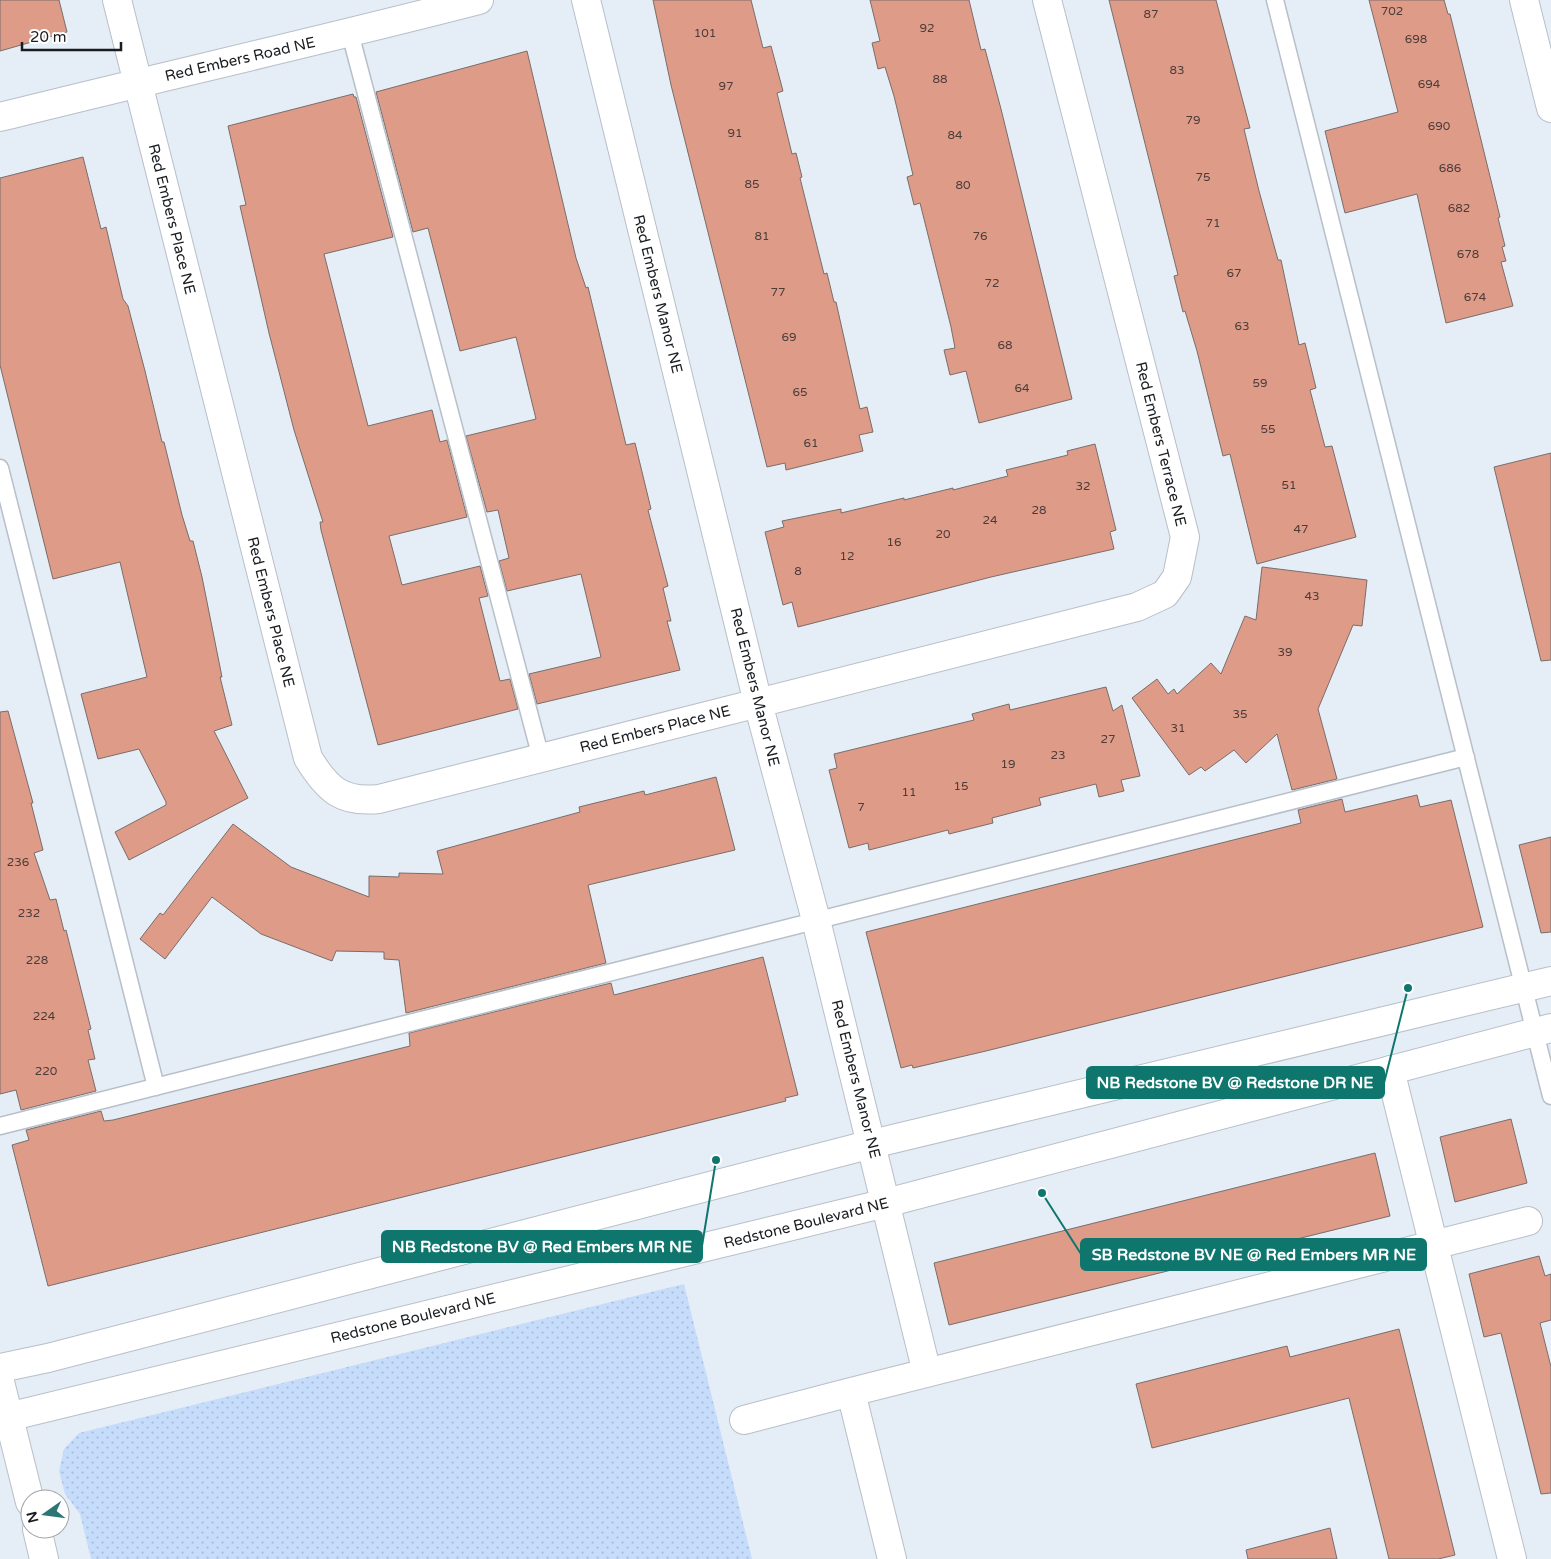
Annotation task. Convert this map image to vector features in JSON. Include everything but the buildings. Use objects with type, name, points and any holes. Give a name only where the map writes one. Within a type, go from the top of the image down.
[{"type":"street","name":"Red Embers Place NE","points":[[117,0],[308,758],[323,782],[340,795],[361,801],[379,799],[758,703]]},
{"type":"street","name":"Red Embers Road NE","points":[[0,117],[479,0]]},
{"type":"street","name":"Red Embers Manor NE","points":[[586,0],[758,703],[816,920],[927,1373]]},
{"type":"street","name":"Red Embers Terrace NE","points":[[758,703],[1137,607],[1165,594],[1177,577],[1185,538],[1047,0]]},
{"type":"street","points":[[1524,0],[1551,108]]},
{"type":"street","points":[[0,1368],[48,1358],[872,1144],[1551,981]]},
{"type":"street","name":"Redstone Boulevard NE","points":[[4,1418],[886,1203],[1543,1030]]},
{"type":"street","points":[[1390,1070],[1512,1559]]},
{"type":"street","points":[[744,1420],[1434,1244],[1528,1222]]},
{"type":"street","points":[[0,1382],[4,1418],[26,1489]]},
{"type":"street","points":[[851,1392],[892,1559]]},
{"type":"street","points":[[39,1539],[44,1559]]},
{"type":"lane","points":[[1275,0],[1524,987],[1543,1030],[1551,1096]]},
{"type":"lane","points":[[350,33],[541,758]]},
{"type":"lane","points":[[0,468],[156,1087]]},
{"type":"lane","points":[[0,1126],[1466,757]]},
{"type":"shaded area","points":[[684,1284],[752,1559],[91,1559],[80,1514],[70,1501],[70,1489],[64,1489],[59,1471],[64,1449],[79,1433]]},
{"type":"place","name":"NB Redstone BV @ Redstone DR NE","points":[[1408,988]]},
{"type":"place","name":"NB Redstone BV @ Red Embers MR NE","points":[[716,1160]]},
{"type":"place","name":"SB Redstone BV NE @ Red Embers MR NE","points":[[1042,1193]]}]
